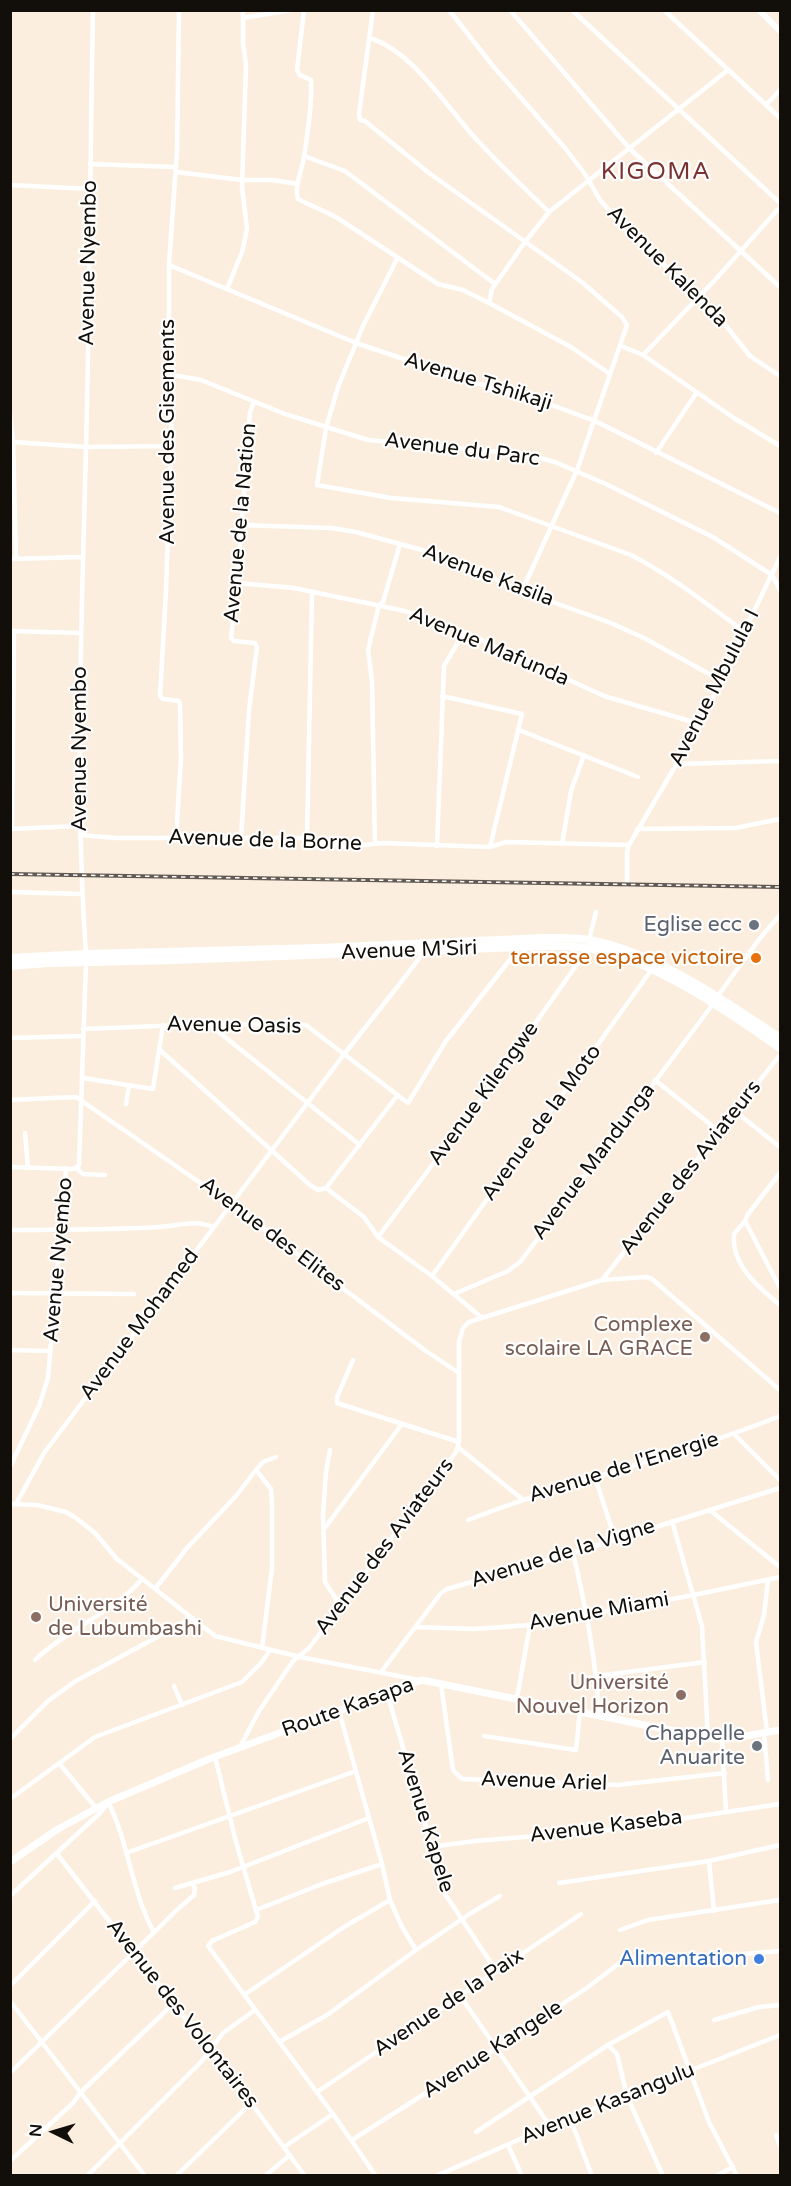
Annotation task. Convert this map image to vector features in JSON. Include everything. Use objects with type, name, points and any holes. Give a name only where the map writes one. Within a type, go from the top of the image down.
[{"type":"highway","name":"Avenue M'Siri","points":[[10,958],[424,951],[520,947],[544,942]]},
{"type":"highway","name":"Avenue M'Siri","points":[[10,966],[86,958],[320,948],[544,942],[588,944],[637,954],[780,1038]]},
{"type":"highway","name":"Avenue M'Siri","points":[[588,944],[652,969],[715,1001],[780,1048]]},
{"type":"main road","name":"Route Kasapa","points":[[10,1862],[58,1829],[108,1802],[240,1747],[422,1680],[722,1739],[780,1730]]},
{"type":"street","name":"Avenue Nyembo","points":[[10,1467],[43,1397],[51,1351],[66,1168],[76,1168],[79,1162],[86,958],[80,835],[80,633],[86,447],[93,10]]},
{"type":"street","name":"Avenue des Gisements","points":[[176,838],[181,759],[180,705],[179,701],[163,699],[160,696],[171,446],[169,265],[176,170],[179,10]]},
{"type":"street","points":[[227,289],[247,234],[242,180],[246,65],[243,44],[243,10]]},
{"type":"street","points":[[243,18],[291,10]]},
{"type":"street","points":[[303,10],[297,70],[300,75],[310,79],[311,98],[298,184],[298,199],[336,217],[438,284],[463,290],[489,303],[571,347],[610,374]]},
{"type":"street","points":[[373,10],[360,120],[365,121],[429,173],[583,283],[625,321],[627,328],[577,470],[522,591]]},
{"type":"street","name":"Avenue Kalenda","points":[[449,10],[493,66],[564,148],[600,200],[622,225],[730,328],[750,356],[780,376]]},
{"type":"street","points":[[510,10],[630,148],[780,287]]},
{"type":"street","points":[[572,10],[780,205],[643,355]]},
{"type":"street","points":[[664,10],[780,118]]},
{"type":"street","points":[[770,10],[762,13],[780,31]]},
{"type":"street","points":[[370,38],[398,54],[413,67],[478,142],[549,212]]},
{"type":"street","points":[[489,303],[490,292],[495,284],[549,212],[681,110],[728,70]]},
{"type":"street","points":[[766,105],[780,90]]},
{"type":"street","points":[[304,156],[345,171],[495,284]]},
{"type":"street","points":[[90,164],[176,170],[242,180],[272,180],[298,184]]},
{"type":"street","points":[[10,185],[90,189]]},
{"type":"street","points":[[397,259],[356,343],[335,396],[326,428],[317,478],[318,486],[391,498],[485,505],[516,512],[648,563],[745,632]]},
{"type":"street","name":"Avenue Tshikaji","points":[[169,265],[356,343],[461,378],[538,400],[595,421],[780,513]]},
{"type":"street","points":[[621,346],[643,355],[734,418],[780,446]]},
{"type":"street","name":"Avenue du Parc","points":[[172,375],[201,380],[326,428],[368,440],[536,457],[577,470],[686,522],[772,575]]},
{"type":"street","points":[[656,453],[697,392]]},
{"type":"street","name":"Avenue de la Nation","points":[[241,839],[249,710],[257,647],[255,643],[231,639],[238,583],[240,525],[250,412],[254,402]]},
{"type":"street","points":[[10,413],[13,442],[13,559],[82,557]]},
{"type":"street","points":[[13,442],[86,447],[171,446]]},
{"type":"street","name":"Avenue Kasila","points":[[240,525],[331,528],[356,532],[457,562],[522,591],[611,623],[644,638],[720,680]]},
{"type":"street","points":[[375,844],[372,681],[368,650],[379,605],[383,602],[400,544]]},
{"type":"street","name":"Avenue Mbulula I","points":[[627,885],[629,844],[700,724],[780,557]]},
{"type":"street","points":[[772,575],[780,590]]},
{"type":"street","name":"Avenue Mafunda","points":[[238,583],[294,588],[405,611],[464,632],[604,696],[700,724]]},
{"type":"street","points":[[307,838],[312,593]]},
{"type":"street","points":[[80,633],[12,631],[11,829],[80,826]]},
{"type":"street","points":[[436,846],[444,666],[464,632]]},
{"type":"street","points":[[442,696],[522,715],[490,847]]},
{"type":"street","points":[[519,730],[638,777]]},
{"type":"street","points":[[562,844],[571,791],[584,755]]},
{"type":"street","points":[[678,764],[780,761],[780,768]]},
{"type":"street","points":[[637,829],[735,828],[780,819]]},
{"type":"street","name":"Avenue de la Borne","points":[[80,835],[117,838],[307,838],[344,847],[375,844],[490,847],[506,842],[629,844]]},
{"type":"street","points":[[10,892],[82,894]]},
{"type":"street","name":"Avenue Kilengwe","points":[[378,1237],[478,1104],[583,956],[596,912]]},
{"type":"street","name":"Avenue Mandunga","points":[[454,1294],[508,1271],[521,1261],[760,938],[780,915]]},
{"type":"street","points":[[160,1050],[272,1152],[314,1188],[321,1191],[326,1188],[360,1146],[397,1096],[406,1103],[410,1101],[446,1041],[520,947]]},
{"type":"street","name":"Avenue Mohamed","points":[[13,1504],[44,1453],[424,951]]},
{"type":"street","name":"Avenue de la Moto","points":[[432,1276],[652,969]]},
{"type":"street","points":[[209,1024],[360,1146]]},
{"type":"street","name":"Avenue Oasis","points":[[83,1029],[163,1025],[306,1024],[397,1096]]},
{"type":"street","points":[[83,1078],[153,1089],[163,1025]]},
{"type":"street","points":[[10,1038],[83,1036]]},
{"type":"street","name":"Avenue des Aviateurs","points":[[602,1280],[780,1055]]},
{"type":"street","points":[[655,1080],[720,1132]]},
{"type":"street","points":[[126,1104],[129,1086]]},
{"type":"street","points":[[10,1100],[70,1096],[82,1101]]},
{"type":"street","name":"Avenue des Elites","points":[[82,1101],[231,1203],[416,1344],[459,1373]]},
{"type":"street","points":[[736,1112],[780,1147]]},
{"type":"street","points":[[25,1133],[28,1168]]},
{"type":"street","points":[[10,1167],[66,1168]]},
{"type":"street","points":[[76,1168],[83,1174],[105,1175]]},
{"type":"street","points":[[780,1173],[734,1234],[734,1247],[753,1281],[780,1305]]},
{"type":"street","points":[[326,1188],[364,1217],[378,1237],[432,1276],[481,1317]]},
{"type":"street","points":[[745,1221],[780,1288]]},
{"type":"street","points":[[10,1230],[162,1227],[191,1222],[201,1222],[213,1227]]},
{"type":"street","name":"Avenue des Aviateurs","points":[[240,1747],[270,1694],[293,1661],[309,1648],[459,1444],[459,1342],[469,1322],[602,1280],[639,1276],[652,1279],[780,1390]]},
{"type":"street","points":[[10,1293],[134,1294]]},
{"type":"street","points":[[10,1350],[51,1351]]},
{"type":"street","points":[[353,1360],[337,1397],[337,1403],[459,1444],[522,1499]]},
{"type":"street","name":"Avenue de l'Energie","points":[[468,1520],[522,1499],[734,1434],[780,1416]]},
{"type":"street","points":[[324,1529],[402,1424]]},
{"type":"street","points":[[734,1434],[780,1480]]},
{"type":"street","points":[[330,1450],[326,1472],[324,1529],[326,1582],[340,1605]]},
{"type":"street","points":[[155,1589],[194,1540],[236,1496],[263,1462],[276,1457]]},
{"type":"street","points":[[256,1470],[271,1489],[272,1503],[272,1568],[262,1648]]},
{"type":"street","points":[[595,1477],[615,1539]]},
{"type":"street","name":"Avenue de la Vigne","points":[[381,1672],[447,1588],[573,1553],[780,1488]]},
{"type":"street","points":[[13,1504],[37,1505],[69,1513],[95,1533],[117,1559],[215,1636],[300,1657],[422,1680]]},
{"type":"street","points":[[711,1510],[780,1567]]},
{"type":"street","points":[[672,1521],[702,1626],[708,1737]]},
{"type":"street","points":[[573,1553],[588,1615],[597,1676],[599,1714]]},
{"type":"street","name":"Avenue Miami","points":[[416,1627],[475,1629],[530,1625],[780,1577]]},
{"type":"street","points":[[35,1660],[52,1644],[125,1596],[142,1579]]},
{"type":"street","points":[[768,1581],[764,1616],[756,1642],[766,1733],[768,1780]]},
{"type":"street","points":[[10,1739],[48,1701],[74,1682],[192,1618]]},
{"type":"street","points":[[517,1698],[530,1625]]},
{"type":"street","points":[[10,1799],[95,1737],[242,1682],[270,1650]]},
{"type":"street","points":[[597,1676],[705,1662]]},
{"type":"street","name":"Avenue Ariel","points":[[441,1684],[453,1768],[462,1779],[617,1785],[725,1773]]},
{"type":"street","points":[[174,1686],[182,1706]]},
{"type":"street","name":"Avenue Kapele","points":[[387,1693],[442,1892],[497,1972]]},
{"type":"street","points":[[339,1711],[390,1900],[402,1927],[416,1950]]},
{"type":"street","points":[[484,1736],[576,1750],[580,1711]]},
{"type":"street","points":[[722,1739],[726,1812]]},
{"type":"street","points":[[215,1757],[258,1917],[255,1922],[214,1940],[208,1945],[376,2175]]},
{"type":"street","points":[[59,1763],[96,1808]]},
{"type":"street","points":[[126,1853],[356,1771]]},
{"type":"street","points":[[108,1802],[126,1853],[140,1905],[154,1932]]},
{"type":"street","points":[[10,1896],[100,1813],[108,1802]]},
{"type":"street","name":"Avenue Kaseba","points":[[430,1847],[588,1832],[780,1804]]},
{"type":"street","points":[[174,1888],[243,1867],[369,1818]]},
{"type":"street","points":[[559,1883],[708,1861],[780,1845]]},
{"type":"street","name":"Avenue des Volontaires","points":[[57,1854],[305,2175]]},
{"type":"street","points":[[708,1861],[714,1911]]},
{"type":"street","points":[[256,1910],[382,1864]]},
{"type":"street","points":[[10,2073],[194,1895],[195,1888],[192,1884]]},
{"type":"street","points":[[279,2042],[327,2015],[461,1919],[500,1896]]},
{"type":"street","points":[[244,1995],[344,1927],[390,1900]]},
{"type":"street","points":[[620,1930],[648,1920],[780,1900]]},
{"type":"street","points":[[10,1986],[94,1901]]},
{"type":"street","name":"Avenue de la Paix","points":[[317,2092],[581,1914]]},
{"type":"street","points":[[681,1959],[780,1951]]},
{"type":"street","name":"Avenue Kangele","points":[[352,2140],[495,2049],[588,1987],[630,1955]]},
{"type":"street","points":[[461,1997],[550,2126]]},
{"type":"street","points":[[10,2001],[145,2175]]},
{"type":"street","points":[[10,2161],[73,2103],[81,2092],[173,2004]]},
{"type":"street","points":[[714,2020],[759,2007],[780,2005]]},
{"type":"street","points":[[87,2175],[210,2051],[223,2033],[255,2010]]},
{"type":"street","points":[[476,2132],[608,2045],[668,2012],[709,2122],[737,2175]]},
{"type":"street","name":"Avenue Kasangulu","points":[[436,2175],[550,2126],[780,2035]]},
{"type":"street","points":[[608,2045],[619,2061],[627,2097],[663,2175]]},
{"type":"street","points":[[177,2175],[251,2103]]},
{"type":"street","points":[[284,2147],[333,2114]]},
{"type":"street","points":[[570,2118],[592,2175]]},
{"type":"street","points":[[776,2135],[780,2146]]},
{"type":"street","points":[[508,2145],[522,2175]]},
{"type":"street","points":[[265,2175],[290,2155]]},
{"type":"street","points":[[716,2175],[733,2167]]},
{"type":"street","points":[[451,2169],[453,2175]]},
{"type":"railway","points":[[10,874],[780,887]]},
{"type":"place","name":"Eglise ecc","points":[[754,925]]},
{"type":"place","name":"terrasse espace victoire","points":[[756,958]]},
{"type":"place","name":"Complexe scolaire LA GRACE","points":[[705,1337]]},
{"type":"place","name":"Université de Lubumbashi","points":[[36,1617]]},
{"type":"place","name":"Université Nouvel Horizon","points":[[681,1695]]},
{"type":"place","name":"Chappelle Anuarite","points":[[757,1746]]},
{"type":"place","name":"Alimentation","points":[[759,1959]]},
{"type":"district","name":"KIGOMA","points":[[656,173]]}]
